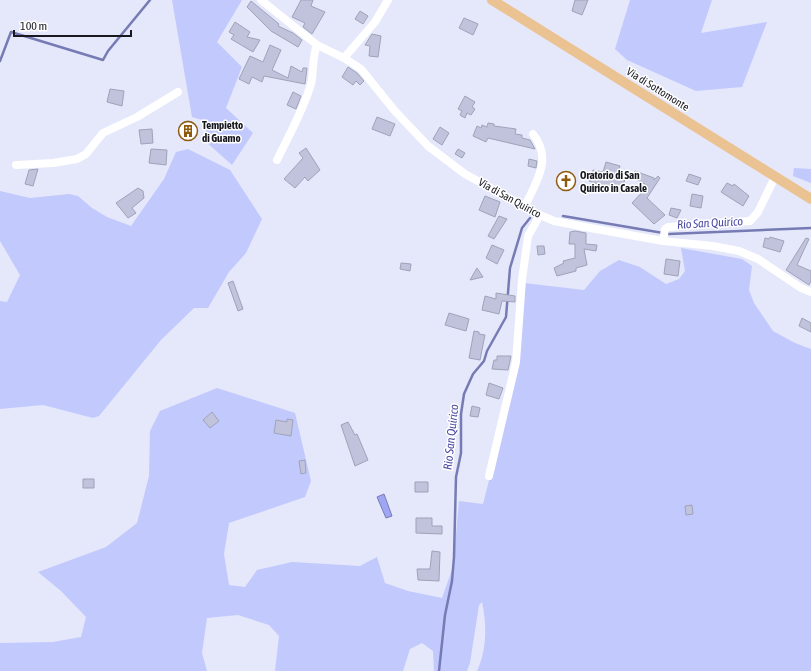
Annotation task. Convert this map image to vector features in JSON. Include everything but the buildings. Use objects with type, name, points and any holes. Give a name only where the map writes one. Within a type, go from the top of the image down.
[{"type":"main road","name":"Via di Sottomonte","points":[[492,0],[811,199]]},
{"type":"street","name":"Via di San Quirico","points":[[261,0],[317,45],[344,58],[361,70],[394,110],[428,146],[465,174],[540,215],[554,221],[739,251],[758,259],[801,288],[811,292]]},
{"type":"street","points":[[344,58],[375,22],[388,0]]},
{"type":"street","points":[[277,160],[304,105],[311,82],[317,45]]},
{"type":"street","points":[[16,165],[53,163],[77,159],[86,154],[103,133],[137,117],[178,92]]},
{"type":"street","points":[[525,206],[540,173],[543,155],[539,142],[534,134]]},
{"type":"street","points":[[663,239],[665,229],[668,227],[750,221],[758,212],[775,177]]},
{"type":"street","points":[[489,476],[516,362],[522,280],[528,236],[540,215]]},
{"type":"shaded area","points":[[172,0],[242,0],[217,42],[242,67],[226,108],[253,133],[232,165],[205,141],[206,121],[192,117]]},
{"type":"shaded area","points":[[630,0],[712,0],[701,33],[767,22],[742,87],[696,91],[627,60],[615,49]]},
{"type":"shaded area","points":[[188,149],[230,170],[262,219],[246,253],[229,272],[208,308],[194,308],[161,340],[99,416],[93,418],[43,405],[0,409],[0,301],[7,302],[20,275],[0,241],[0,191],[30,198],[69,194],[78,196],[92,208],[107,217],[131,226],[164,179],[176,152]]},
{"type":"shaded area","points":[[794,168],[811,169],[811,183],[793,176]]},
{"type":"shaded area","points":[[681,248],[742,259],[752,266],[749,290],[754,303],[773,331],[795,343],[811,349],[811,671],[477,671],[483,654],[485,637],[485,619],[482,602],[479,605],[470,663],[467,671],[434,671],[433,651],[422,643],[410,649],[403,671],[275,671],[279,636],[269,625],[238,615],[207,618],[202,653],[207,671],[0,671],[0,643],[53,642],[81,637],[86,617],[61,591],[38,572],[106,547],[137,523],[149,476],[150,431],[160,411],[217,388],[295,413],[311,481],[305,497],[229,523],[224,554],[229,585],[245,587],[257,570],[292,562],[360,566],[377,557],[385,583],[408,591],[442,598],[453,567],[459,501],[483,504],[519,363],[524,283],[584,290],[600,271],[619,260],[640,267],[666,284],[679,279],[685,271]]},
{"type":"shaded area","points":[[384,494],[392,516],[386,518],[377,497]]},
{"type":"waterway","points":[[0,61],[11,32],[103,60],[108,51],[150,0]]},
{"type":"waterway","name":"Rio San Quirico","points":[[563,216],[669,234],[811,228]]},
{"type":"waterway","name":"Rio San Quirico","points":[[439,671],[445,615],[452,581],[456,477],[461,453],[461,414],[464,394],[473,374],[484,361],[487,351],[506,317],[510,268],[522,228],[530,218]]},
{"type":"place","name":"Tempietto di Guamo","points":[[188,131]]},
{"type":"place","name":"Oratorio di San Quirico in Casale","points":[[566,181]]}]
